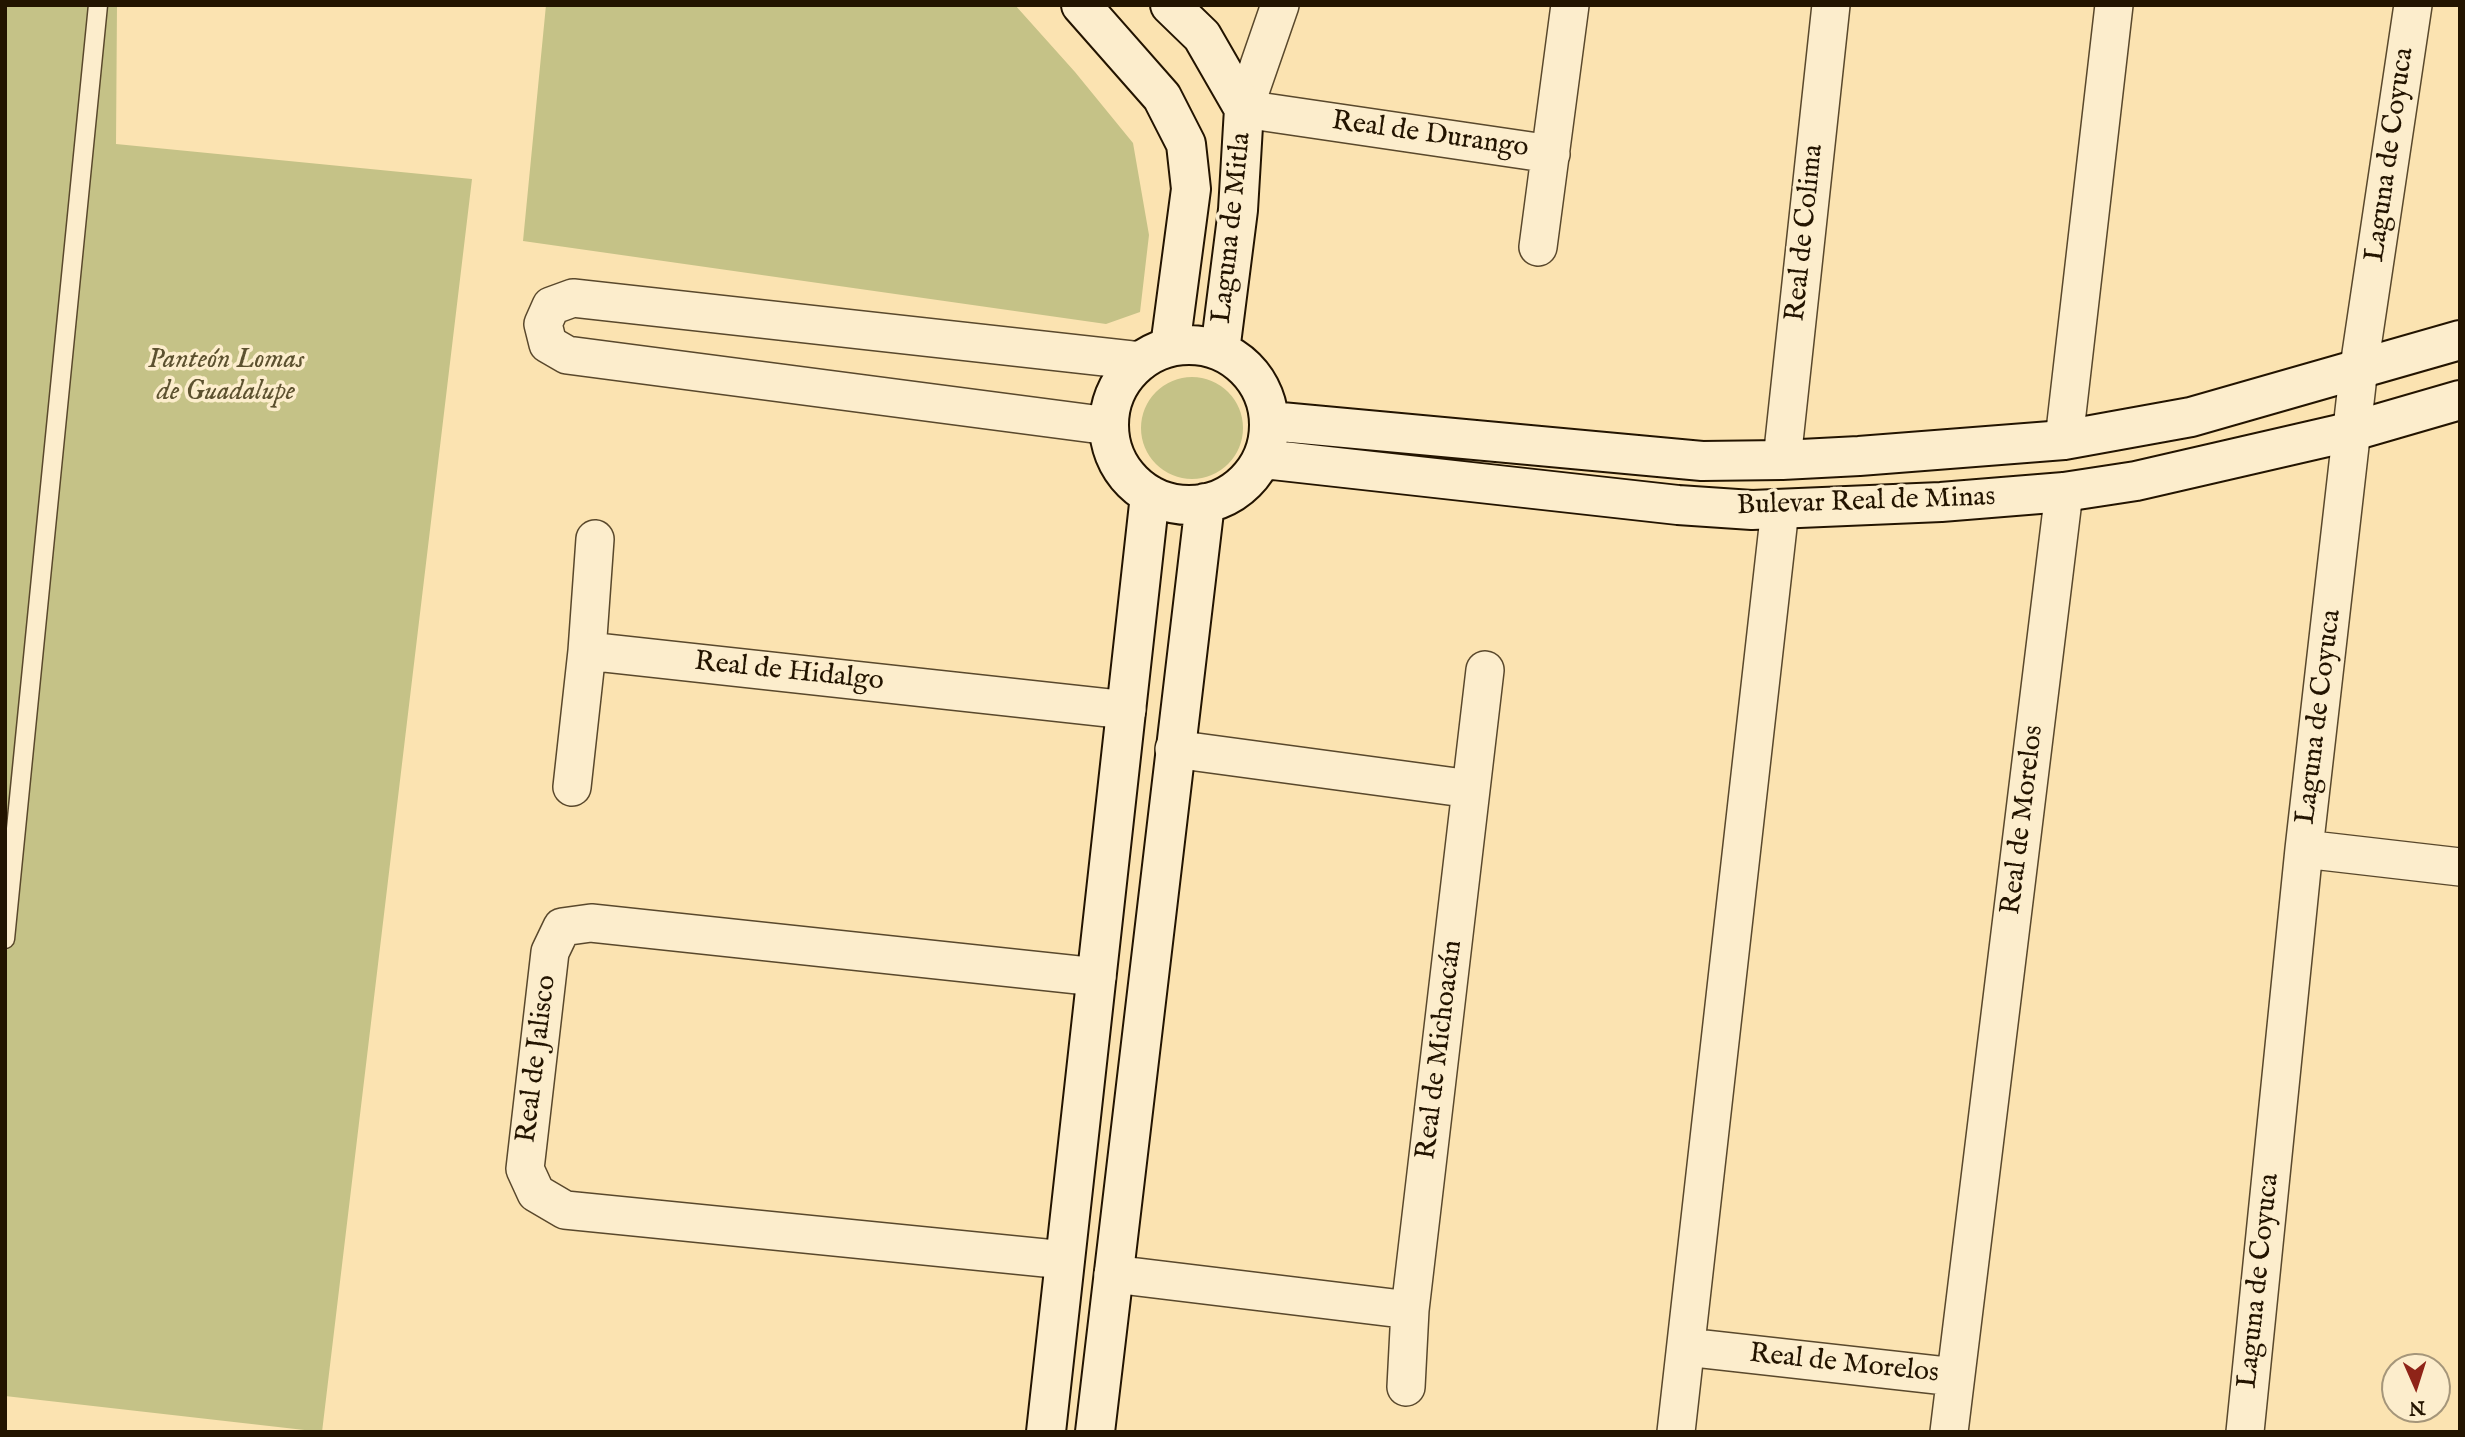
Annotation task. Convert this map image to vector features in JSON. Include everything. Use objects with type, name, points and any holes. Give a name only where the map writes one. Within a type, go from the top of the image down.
[{"type":"street","name":"Laguna de Mitla","points":[[1170,5],[1202,36],[1244,109],[1238,210],[1220,351]]},
{"type":"street","points":[[1244,109],[1280,5]]},
{"type":"street","name":"Real de Durango","points":[[1244,109],[1551,154],[1570,5]]},
{"type":"street","name":"Real de Colima","points":[[1782,460],[1830,5]]},
{"type":"street","points":[[2064,440],[2114,5]]},
{"type":"street","name":"Laguna de Coyuca","points":[[2245,1432],[2304,849],[2359,367],[2413,5]]},
{"type":"street","name":"Laguna de Mitla","points":[[1083,6],[1162,97],[1186,144],[1191,189],[1155,354]]},
{"type":"street","points":[[1538,247],[1551,154]]},
{"type":"street","points":[[1109,426],[568,355],[548,344],[543,324],[551,306],[573,298],[1155,354],[1196,345],[1220,351],[1239,362],[1255,378],[1265,398],[1270,421],[1264,459],[1240,486],[1224,497],[1205,503],[1177,503],[1150,495],[1133,482],[1120,466],[1112,447],[1109,426],[1112,401],[1123,379],[1155,354]]},
{"type":"street","name":"Bulevar Real de Minas","points":[[1270,421],[1702,461],[1782,460],[2064,440],[2191,417],[2460,340]]},
{"type":"street","name":"Bulevar Real de Minas","points":[[1264,459],[1678,505],[1752,510],[1941,502],[2064,492],[2136,481],[2353,430],[2460,400]]},
{"type":"street","name":"Real de Morelos","points":[[1686,1347],[1955,1377],[2064,492]]},
{"type":"street","points":[[1046,1432],[1150,495]]},
{"type":"street","points":[[1095,1432],[1205,503]]},
{"type":"street","points":[[1676,1432],[1780,509]]},
{"type":"street","points":[[572,787],[587,651],[595,539]]},
{"type":"street","name":"Real de Hidalgo","points":[[587,651],[1127,710]]},
{"type":"street","name":"Real de Michoacán","points":[[1406,1387],[1410,1310],[1485,670]]},
{"type":"street","points":[[1174,749],[1471,789]]},
{"type":"street","points":[[2304,849],[2460,867]]},
{"type":"street","name":"Real de Jalisco","points":[[1065,1260],[565,1210],[536,1193],[525,1169],[550,952],[562,927],[591,923],[1097,977]]},
{"type":"street","points":[[1113,1274],[1410,1310]]},
{"type":"street","points":[[1950,1432],[1955,1377]]},
{"type":"lane","points":[[5,939],[98,5]]},
{"type":"green space","name":"Panteón Lomas de Guadalupe","points":[[5,5],[117,5],[116,144],[472,179],[322,1432],[5,1396]]},
{"type":"green space","points":[[546,5],[1015,5],[1133,143],[1149,235],[1140,312],[1106,324],[523,241]]},
{"type":"green space","points":[[1192,377],[1211,381],[1228,392],[1239,409],[1243,428],[1239,447],[1228,464],[1211,475],[1192,479],[1173,475],[1156,464],[1145,447],[1141,428],[1145,409],[1156,392],[1173,381]]}]
